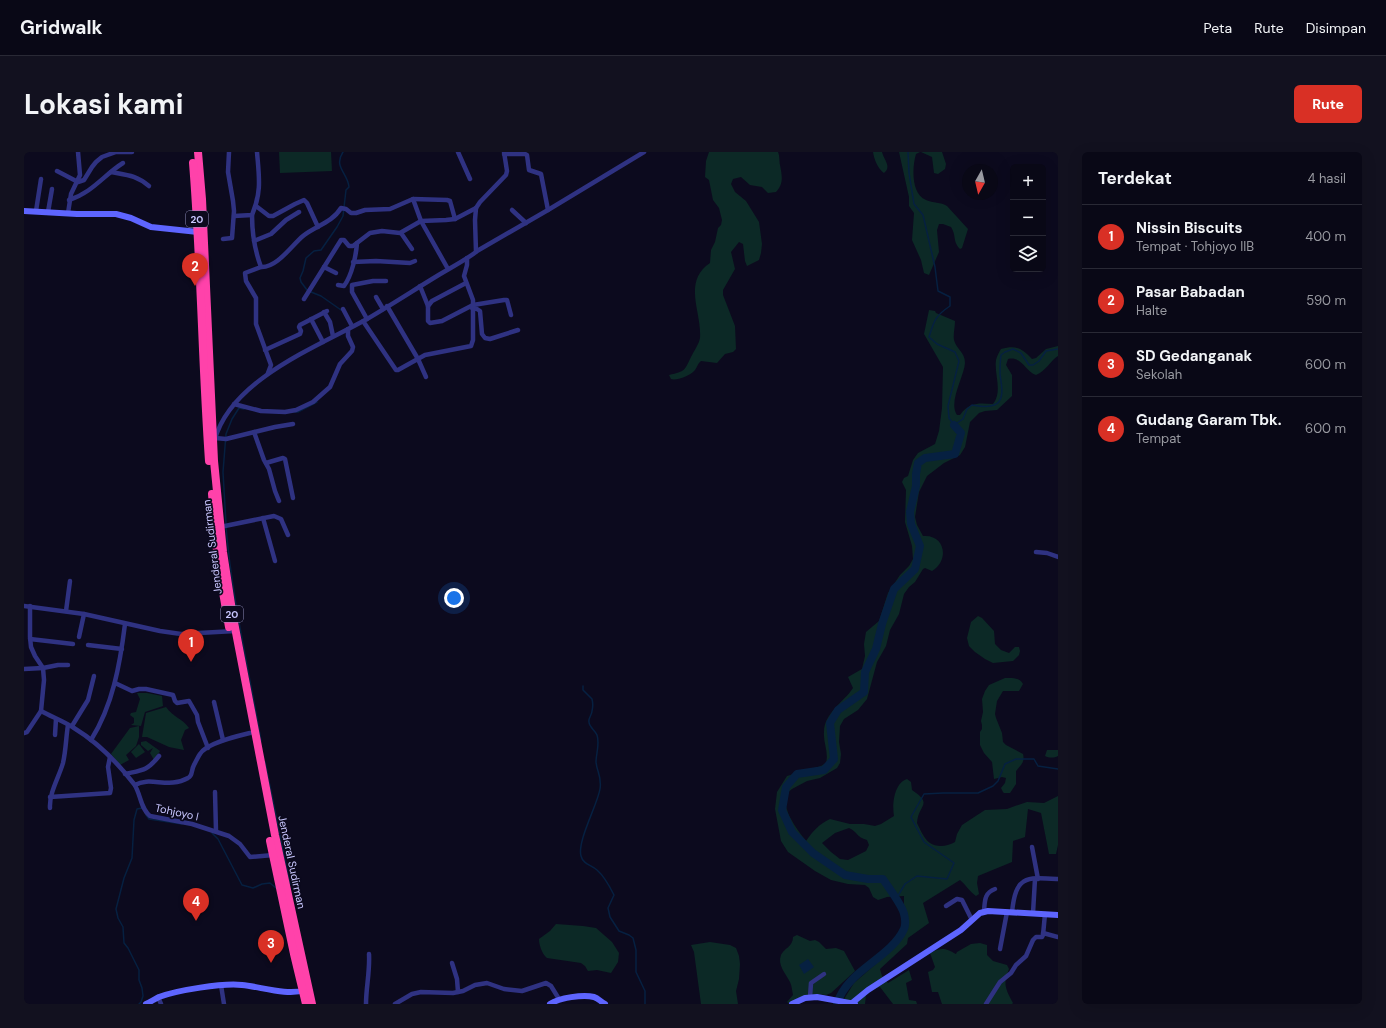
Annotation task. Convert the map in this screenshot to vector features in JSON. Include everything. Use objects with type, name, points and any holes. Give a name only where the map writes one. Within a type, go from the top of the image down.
[{"type":"highway","name":"Jenderal Sudirman","points":[[193,152],[194,232],[210,473],[218,563],[233,632],[278,864],[306,990],[312,1004]]},
{"type":"highway","name":"Jenderal Sudirman","points":[[198,152],[220,527],[233,632],[250,733],[260,771],[273,855],[278,864]]},
{"type":"highway","name":"Jenderal Sudirman","points":[[306,990],[306,1004]]},
{"type":"street","points":[[68,213],[69,200],[78,182],[80,171],[78,152]]},
{"type":"street","points":[[57,171],[78,182],[84,180],[96,162],[102,158],[116,152],[132,152]]},
{"type":"street","points":[[222,239],[232,238],[234,216],[228,172],[229,152]]},
{"type":"street","points":[[257,152],[260,187],[256,206],[252,215],[254,241],[261,268]]},
{"type":"street","points":[[458,152],[470,179]]},
{"type":"street","points":[[293,424],[215,441],[219,428],[234,404],[247,391],[268,375],[323,342],[365,320],[477,251],[644,152]]},
{"type":"street","points":[[304,298],[341,240],[344,240],[349,246],[357,243],[364,236],[370,233],[382,231],[401,233],[421,221],[455,219],[476,208],[506,175],[507,171],[504,153],[527,155],[529,170],[541,174],[548,210]]},
{"type":"street","points":[[69,200],[86,192],[123,163]]},
{"type":"street","points":[[111,172],[141,179],[149,186]]},
{"type":"street","points":[[36,211],[41,179]]},
{"type":"street","points":[[48,212],[52,189]]},
{"type":"street","points":[[268,375],[271,370],[271,365],[256,324],[256,298],[246,281],[245,273],[267,266],[274,262],[302,237],[318,226],[331,220],[341,208],[345,209],[351,214],[370,209],[390,209],[413,199],[446,200],[452,203],[455,219]]},
{"type":"street","points":[[413,199],[421,221],[448,269]]},
{"type":"street","points":[[256,206],[269,216],[273,216],[304,200],[307,203],[318,226]]},
{"type":"street","points":[[476,208],[475,228],[477,251]]},
{"type":"street","points":[[512,210],[526,223]]},
{"type":"street","points":[[24,211],[113,213],[125,216],[151,227],[194,232]]},
{"type":"street","points":[[254,241],[271,234],[286,220],[299,212]]},
{"type":"street","points":[[234,216],[252,215]]},
{"type":"street","points":[[401,233],[412,249]]},
{"type":"street","points":[[338,285],[343,286],[346,284],[353,262],[356,258],[357,243]]},
{"type":"street","points":[[386,281],[373,281],[352,285],[352,292],[365,320],[395,369],[398,370],[425,355],[471,346],[473,340],[473,306],[472,297],[464,276],[467,258]]},
{"type":"street","points":[[353,262],[376,261],[410,263],[416,261]]},
{"type":"street","points":[[324,267],[336,273]]},
{"type":"street","points":[[428,306],[432,301],[466,283]]},
{"type":"street","points":[[420,286],[428,306],[428,321],[432,324],[442,321],[473,306],[506,300],[508,302],[511,315]]},
{"type":"street","points":[[376,297],[385,307],[418,359],[426,377]]},
{"type":"street","points":[[473,306],[480,311],[482,334],[485,338],[490,339],[518,330]]},
{"type":"street","points":[[234,404],[261,411],[285,412],[296,410],[314,402],[330,387],[340,364],[352,351],[353,347],[348,336],[350,327],[343,309]]},
{"type":"street","points":[[265,350],[300,333],[300,325],[326,312],[334,336]]},
{"type":"street","points":[[311,319],[323,342]]},
{"type":"street","points":[[254,432],[266,464],[270,468],[275,492],[279,501]]},
{"type":"street","points":[[266,464],[283,458],[285,459],[293,498]]},
{"type":"street","points":[[220,527],[274,516],[280,518],[284,523],[288,535]]},
{"type":"street","points":[[262,518],[275,562]]},
{"type":"street","points":[[1036,552],[1047,553],[1058,557]]},
{"type":"street","points":[[66,611],[70,581]]},
{"type":"street","points":[[24,606],[84,614],[125,624],[181,634],[233,632]]},
{"type":"street","points":[[24,734],[27,732],[41,711],[44,680],[43,668],[33,652],[30,638],[30,606]]},
{"type":"street","points":[[79,637],[84,614]]},
{"type":"street","points":[[91,740],[98,729],[115,683],[122,649],[125,624]]},
{"type":"street","points":[[24,639],[30,638],[73,644]]},
{"type":"street","points":[[88,645],[122,649]]},
{"type":"street","points":[[24,669],[43,668],[58,664],[68,665]]},
{"type":"street","points":[[50,808],[50,797],[64,760],[70,726],[88,700],[94,676]]},
{"type":"street","points":[[115,683],[132,691],[142,689],[173,695],[177,703],[188,700],[197,715],[198,722],[208,748]]},
{"type":"street","points":[[214,702],[223,740]]},
{"type":"street","name":"Tohjoyo I","points":[[41,711],[70,726],[91,740],[110,757],[135,785],[146,812],[150,816],[187,822],[216,831],[237,841],[250,857],[273,855]]},
{"type":"street","points":[[55,735],[56,719]]},
{"type":"street","points":[[135,785],[143,781],[170,784],[189,778],[192,775],[193,767],[200,754],[208,748],[223,740],[250,733]]},
{"type":"street","points":[[125,774],[146,769],[159,756]]},
{"type":"street","points":[[50,797],[110,793],[111,788],[108,769],[110,757]]},
{"type":"street","points":[[215,792],[216,831]]},
{"type":"street","points":[[1032,847],[1036,879],[1032,913]]},
{"type":"street","points":[[1000,950],[1014,898],[1020,884],[1025,880],[1058,879]]},
{"type":"street","points":[[984,911],[986,896],[989,892],[995,889]]},
{"type":"street","points":[[946,906],[957,899],[962,900],[972,920]]},
{"type":"street","points":[[792,1004],[810,997],[825,998],[853,1004],[868,990],[954,935],[984,911],[1058,915]]},
{"type":"street","points":[[986,1004],[1000,982],[1011,973],[1026,956],[1033,940],[1036,937],[1042,937],[1045,914]]},
{"type":"street","points":[[1043,933],[1058,937]]},
{"type":"street","points":[[366,1004],[370,971],[370,954]]},
{"type":"street","points":[[452,962],[458,979],[458,992]]},
{"type":"street","points":[[810,997],[811,983],[824,974]]},
{"type":"street","points":[[395,1004],[416,993],[458,992],[474,985],[483,984],[491,984],[509,990],[522,991],[546,983],[551,986],[559,999]]},
{"type":"street","points":[[146,1004],[158,997],[168,994],[221,985],[243,985],[281,992],[306,990]]},
{"type":"street","points":[[221,985],[224,1004]]},
{"type":"street","points":[[550,1004],[559,999],[589,996],[596,998],[605,1004]]},
{"type":"street","points":[[158,997],[161,1004]]},
{"type":"green space","points":[[279,152],[331,152],[332,171],[280,173]]},
{"type":"green space","points":[[709,152],[778,152],[782,176],[781,182],[779,189],[776,192],[768,193],[762,187],[750,185],[741,177],[733,179],[731,184],[735,192],[746,201],[759,222],[762,244],[759,260],[747,266],[743,244],[739,242],[731,252],[735,269],[723,290],[723,295],[735,326],[736,349],[733,352],[725,354],[717,363],[701,361],[691,374],[682,378],[671,379],[669,375],[684,370],[698,345],[700,328],[695,298],[695,288],[697,279],[710,263],[711,250],[722,220],[719,208],[713,200],[709,180],[705,177],[706,161]]},
{"type":"green space","points":[[873,152],[882,152],[887,163],[887,168],[884,173],[877,164]]},
{"type":"green space","points":[[899,152],[920,152],[916,154],[913,173],[915,186],[921,197],[931,202],[947,206],[968,229],[962,248],[960,249],[956,243],[951,227],[939,224],[937,230],[939,252],[929,275],[924,273],[921,260],[912,240],[914,213],[909,206],[909,197]]},
{"type":"green space","points":[[921,152],[942,152],[946,164],[945,169],[938,174],[934,173],[932,157]]},
{"type":"green space","points":[[929,310],[935,311],[936,313],[955,321],[954,340],[965,359],[964,369],[954,403],[957,415],[960,415],[967,408],[975,404],[993,404],[996,399],[998,388],[996,360],[1001,349],[1011,347],[1018,348],[1032,359],[1036,358],[1046,349],[1058,346],[1058,356],[1043,371],[1036,375],[1017,360],[1008,359],[1006,365],[1012,375],[1012,396],[997,410],[979,413],[970,422],[965,447],[960,455],[944,463],[927,476],[919,492],[915,517],[917,525],[923,536],[930,536],[940,543],[943,555],[941,561],[932,571],[925,568],[923,569],[915,582],[904,594],[899,614],[890,630],[886,646],[877,662],[867,699],[858,710],[844,719],[840,726],[839,742],[841,754],[840,763],[837,768],[820,778],[807,781],[792,789],[786,794],[786,807],[791,819],[806,841],[816,828],[830,819],[850,824],[875,826],[894,816],[893,806],[895,795],[899,785],[907,779],[911,782],[912,790],[919,795],[924,802],[917,823],[921,831],[930,843],[936,846],[943,846],[950,845],[955,842],[962,825],[985,810],[1007,809],[1027,802],[1044,803],[1058,796],[1058,845],[1056,854],[1049,854],[1041,813],[1028,809],[1025,837],[1013,841],[1012,862],[978,876],[977,883],[979,894],[976,896],[960,880],[923,903],[929,923],[908,938],[907,944],[880,969],[882,976],[888,983],[909,970],[912,980],[906,983],[909,1000],[916,1001],[917,1004],[893,1004],[880,987],[866,995],[865,1004],[841,1004],[854,983],[885,956],[906,930],[907,917],[904,905],[904,896],[887,897],[878,900],[873,897],[869,888],[865,885],[848,884],[831,880],[788,852],[781,841],[775,809],[777,792],[787,776],[821,766],[826,763],[827,755],[824,732],[827,719],[853,688],[848,677],[862,669],[865,656],[864,644],[866,632],[879,621],[888,593],[913,559],[912,546],[905,522],[906,490],[902,482],[904,478],[908,476],[913,460],[918,453],[935,444],[939,431],[942,408],[943,367],[924,334]],"holes":[[[849,828],[867,840],[869,845],[866,851],[848,860],[840,859],[822,843],[835,833]]]},
{"type":"green space","points":[[978,616],[982,618],[994,631],[995,644],[1001,650],[1009,653],[1015,647],[1019,647],[1019,655],[1013,661],[993,663],[975,652],[969,646],[967,638],[971,622]]},
{"type":"green space","points":[[1005,678],[1017,679],[1023,684],[1019,691],[1003,691],[997,701],[995,714],[1002,733],[1003,742],[1023,754],[1023,761],[1016,771],[1016,784],[1010,793],[1004,793],[1001,788],[1005,783],[1006,778],[1002,777],[994,779],[992,762],[984,753],[980,745],[983,712],[982,699],[989,685]]},
{"type":"green space","points":[[137,693],[162,696],[163,706],[145,712],[141,726],[131,725],[134,723],[134,718],[130,715],[131,713],[136,712],[140,699]]},
{"type":"green space","points":[[166,707],[189,728],[185,730],[181,740],[184,750],[169,747],[147,737],[142,737],[146,713]]},
{"type":"green space","points":[[139,726],[139,737],[136,746],[126,755],[129,760],[120,765],[111,754],[130,728]]},
{"type":"green space","points":[[146,741],[160,751],[154,760],[150,753],[153,748],[148,751],[141,745],[141,742]]},
{"type":"green space","points":[[139,744],[145,752],[136,758],[131,752]]},
{"type":"green space","points":[[1047,750],[1058,750],[1058,756],[1052,758],[1045,756]]},
{"type":"green space","points":[[556,924],[596,928],[612,942],[619,953],[618,962],[611,973],[597,970],[588,971],[581,963],[547,958],[541,949],[539,939],[550,931]]},
{"type":"green space","points":[[797,935],[810,941],[815,940],[826,949],[836,948],[844,951],[855,971],[831,993],[826,995],[817,994],[790,1004],[787,1002],[793,995],[792,987],[781,966],[780,959],[782,953],[792,943],[793,937]]},
{"type":"green space","points":[[710,942],[730,945],[736,948],[740,964],[739,979],[736,991],[738,1004],[701,1004],[694,952],[691,945]]},
{"type":"green space","points":[[980,943],[987,945],[987,955],[993,961],[1007,965],[1009,969],[1006,979],[1006,986],[1013,1003],[942,1004],[938,992],[932,992],[928,972],[933,970],[935,967],[930,953],[943,949],[949,950],[956,954],[971,944]]},
{"type":"water","points":[[808,959],[814,967],[804,974],[799,965]]},
{"type":"waterway","points":[[307,290],[300,278],[306,258],[314,251],[321,250],[343,216],[346,190],[349,187],[340,166],[340,157],[343,152]]},
{"type":"waterway","points":[[908,152],[909,173],[914,204],[923,215],[935,267],[938,291],[950,297],[950,306],[936,319],[929,337],[937,344],[955,352],[959,361],[948,406],[949,418],[954,425],[963,419],[967,409],[972,405],[991,406],[998,403],[1002,391],[1000,360],[1001,355],[1005,352],[1013,349],[1021,353],[1029,365],[1033,365],[1039,361],[1046,351],[1058,349]]},
{"type":"waterway","points":[[311,292],[321,296],[341,310]]},
{"type":"waterway","points":[[295,412],[298,412],[317,402]]},
{"type":"waterway","points":[[226,524],[223,472],[226,434],[232,419],[239,408],[244,409]]},
{"type":"waterway","points":[[837,1004],[842,992],[850,982],[889,949],[898,939],[905,927],[903,910],[883,879],[868,879],[845,875],[813,853],[792,832],[782,810],[786,787],[797,774],[824,770],[834,759],[830,723],[838,710],[864,692],[865,672],[876,649],[882,624],[894,589],[915,569],[920,546],[911,524],[910,512],[916,486],[918,463],[925,458],[955,454],[961,433],[954,425]]},
{"type":"waterway","points":[[226,527],[232,581],[261,741]]},
{"type":"waterway","points":[[583,686],[583,690],[592,699],[593,706],[589,724],[598,738],[596,762],[600,778],[600,789],[584,833],[581,856],[585,863],[597,870],[602,875],[614,895],[608,908],[610,917],[619,931],[633,938],[636,950],[636,972],[645,991],[645,1004]]},
{"type":"waterway","points":[[896,899],[905,884],[917,876],[947,879],[954,863],[924,842],[911,817],[924,794],[978,793],[993,786],[998,781],[1005,764],[1016,759],[1034,759],[1038,766],[1058,769]]},
{"type":"waterway","points":[[265,762],[290,884]]},
{"type":"waterway","points":[[139,1004],[143,996],[139,980],[139,970],[124,943],[123,927],[118,918],[116,909],[124,878],[132,858],[134,820],[137,809],[142,808]]},
{"type":"waterway","points":[[146,815],[149,819],[182,824]]},
{"type":"waterway","points":[[212,833],[218,839],[242,885],[253,888],[262,884],[270,883],[276,888]]},
{"type":"place","name":"Pasar Babadan","points":[[195,286]]},
{"type":"place","name":"Nissin Biscuits","points":[[191,662]]},
{"type":"place","name":"Gudang Garam Tbk.","points":[[196,921]]},
{"type":"place","name":"SD Gedanganak","points":[[271,963]]}]
